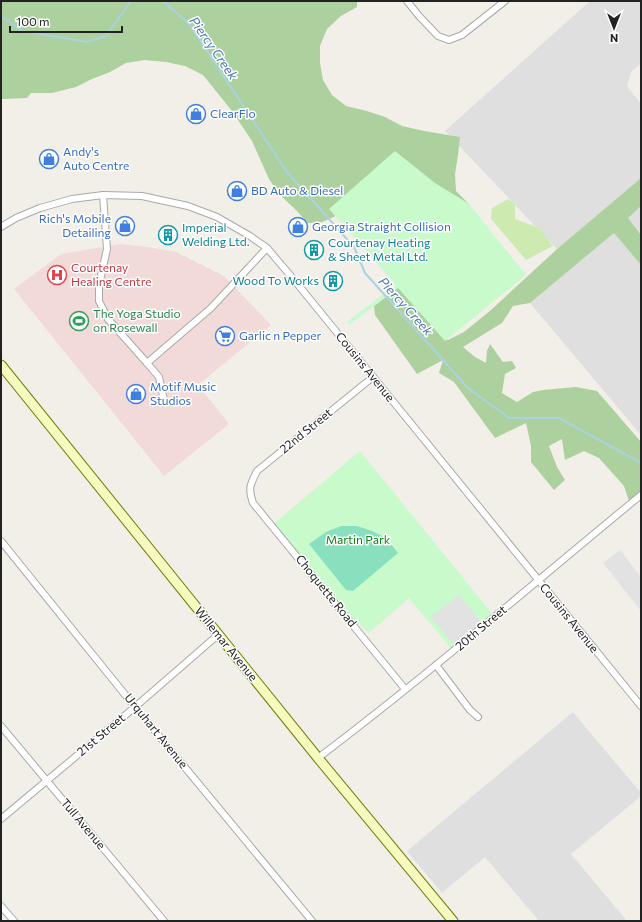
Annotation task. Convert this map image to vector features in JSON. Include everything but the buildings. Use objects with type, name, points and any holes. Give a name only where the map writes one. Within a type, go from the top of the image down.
[{"type":"street","points":[[407,1],[438,36],[449,40],[462,35],[505,1]]},
{"type":"street","points":[[103,195],[107,249],[99,285],[100,302],[108,319],[159,377],[164,400]]},
{"type":"street","name":"Cousins Avenue","points":[[1,227],[16,218],[40,208],[72,199],[103,195],[142,196],[188,206],[217,217],[250,236],[267,248],[641,706]]},
{"type":"street","points":[[147,363],[211,308],[267,248]]},
{"type":"street","name":"Willemar Avenue","points":[[1,365],[318,758],[453,921]]},
{"type":"street","name":"22nd Street","points":[[249,492],[251,483],[257,471],[373,377]]},
{"type":"street","name":"Choquette Road","points":[[249,492],[253,503],[406,689]]},
{"type":"street","name":"20th Street","points":[[318,758],[436,665],[641,495]]},
{"type":"street","name":"Urquhart Avenue","points":[[1,541],[135,707],[312,921]]},
{"type":"street","name":"21st Street","points":[[1,820],[219,634]]},
{"type":"street","points":[[436,665],[470,710],[478,717]]},
{"type":"street","name":"Tull Avenue","points":[[1,726],[164,921]]},
{"type":"street","points":[[1,906],[14,921]]},
{"type":"shaded area","points":[[590,1],[641,1],[641,63],[631,72],[627,86],[641,104],[641,178],[557,249],[445,131]]},
{"type":"shaded area","points":[[641,206],[641,235],[628,218]]},
{"type":"shaded area","points":[[614,233],[641,265],[641,435],[530,303]]},
{"type":"shaded area","points":[[120,244],[176,252],[224,276],[271,325],[198,385],[229,424],[164,476],[14,289],[61,254]]},
{"type":"shaded area","points":[[620,550],[641,577],[641,611],[603,563]]},
{"type":"shaded area","points":[[459,595],[481,622],[453,644],[431,617]]},
{"type":"shaded area","points":[[573,712],[641,793],[641,796],[571,854],[627,921],[539,921],[485,857],[442,893],[407,851]]},
{"type":"green space","points":[[1,1],[357,1],[357,7],[341,16],[327,29],[320,46],[320,63],[323,80],[332,95],[346,106],[385,117],[402,126],[460,137],[455,174],[456,191],[469,204],[479,221],[338,215],[320,223],[308,223],[279,194],[269,179],[252,141],[232,111],[203,75],[185,66],[145,60],[126,63],[76,87],[52,93],[31,93],[27,98],[1,99]]},
{"type":"green space","points":[[395,151],[435,183],[469,204],[526,275],[445,341],[398,288],[349,325],[348,321],[396,285],[329,209]]},
{"type":"green space","points":[[641,178],[641,206],[628,218],[641,235],[641,265],[614,233],[530,303],[513,306],[502,323],[463,347],[475,357],[486,363],[487,351],[490,344],[503,362],[512,361],[516,368],[505,374],[502,393],[517,402],[533,392],[543,390],[576,387],[597,391],[641,442],[641,495],[630,504],[624,486],[599,458],[584,451],[565,460],[562,439],[549,446],[557,467],[565,480],[554,490],[531,462],[531,446],[526,423],[495,438],[454,382],[439,373],[443,360],[417,374],[375,315],[374,306],[405,282],[431,325],[448,340],[464,332],[491,310],[557,249]]},
{"type":"green space","points":[[508,199],[515,204],[515,219],[539,228],[553,246],[526,260],[491,219],[492,208]]},
{"type":"green space","name":"Martin Park","points":[[360,451],[494,616],[453,651],[409,598],[369,633],[337,605],[271,526]]},
{"type":"green space","points":[[341,526],[357,526],[372,531],[386,538],[398,553],[353,591],[346,590],[309,544],[326,532]]},
{"type":"waterway","name":"Piercy Creek","points":[[1,16],[22,31],[87,42],[106,36],[131,1]]},
{"type":"waterway","name":"Piercy Creek","points":[[163,1],[189,24],[287,172],[354,247],[365,273],[468,388],[509,418],[559,418],[641,463]]},
{"type":"place","name":"ClearFlo","points":[[196,114]]},
{"type":"place","name":"Andy's Auto Centre","points":[[49,159]]},
{"type":"place","name":"BD Auto & Diesel","points":[[237,191]]},
{"type":"place","name":"Rich's Mobile Detailing","points":[[125,226]]},
{"type":"place","name":"Georgia Straight Collision","points":[[298,227]]},
{"type":"place","name":"Imperial Welding Ltd.","points":[[168,235]]},
{"type":"place","name":"Courtenay Heating & Sheet Metal Ltd.","points":[[314,250]]},
{"type":"place","name":"Courtenay Healing Centre","points":[[57,275]]},
{"type":"place","name":"Wood To Works","points":[[333,281]]},
{"type":"place","name":"The Yoga Studio on Rosewall","points":[[79,321]]},
{"type":"place","name":"Garlic n Pepper","points":[[225,336]]},
{"type":"place","name":"Motif Music Studios","points":[[136,394]]}]
